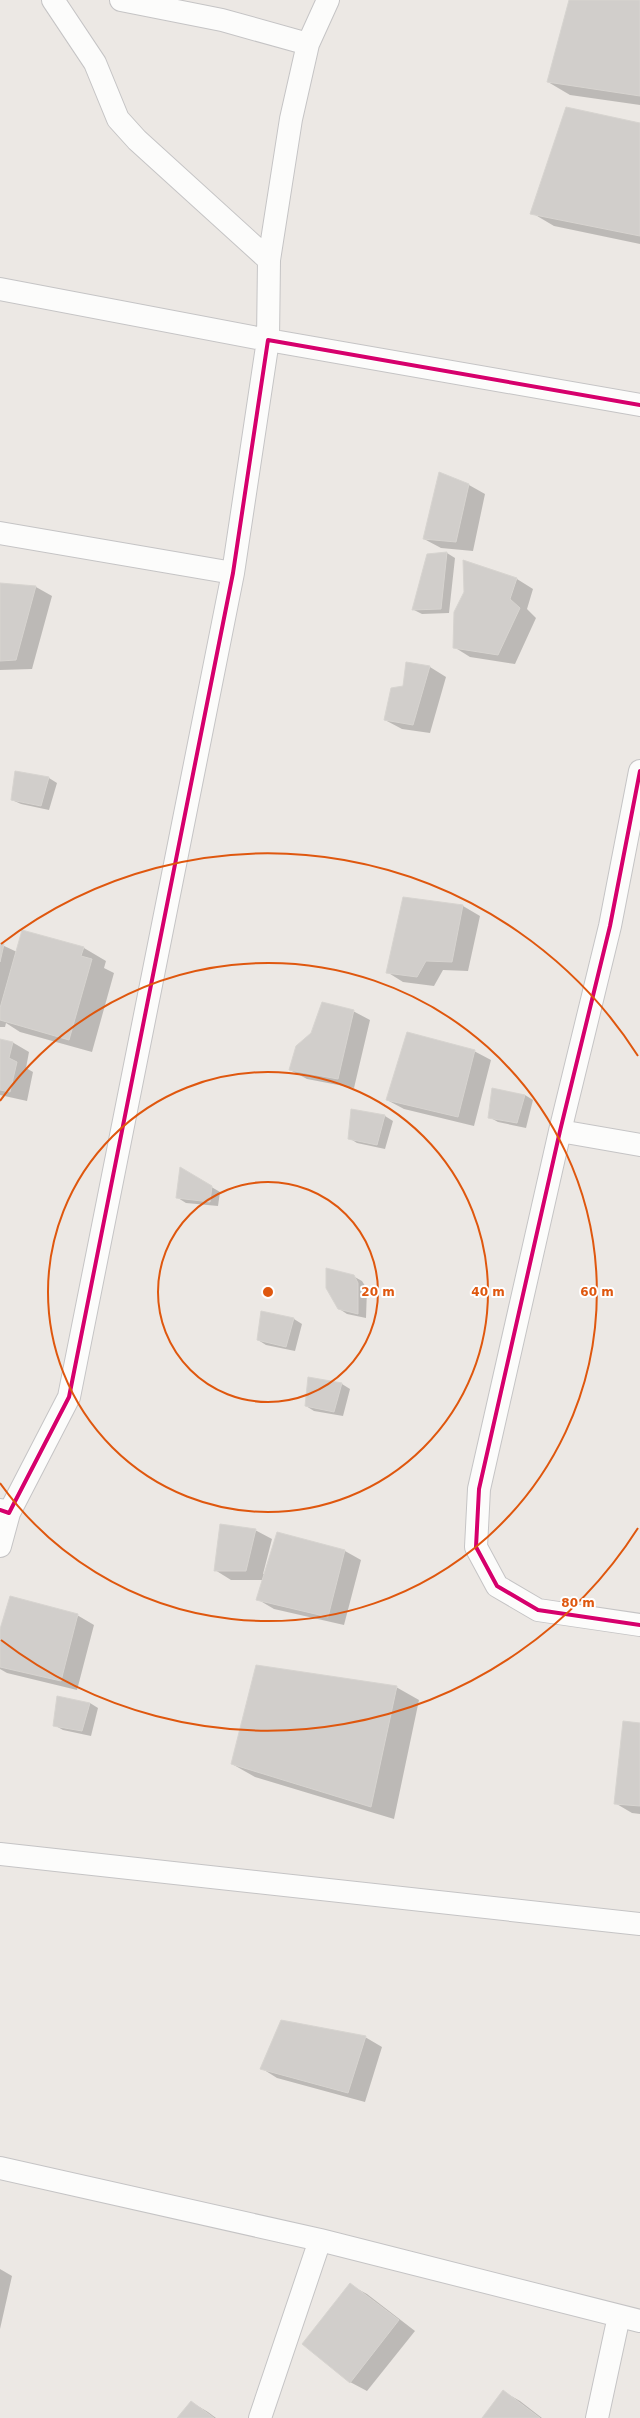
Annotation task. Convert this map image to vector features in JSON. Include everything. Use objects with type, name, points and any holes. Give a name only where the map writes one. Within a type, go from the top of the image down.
[{"type":"street","points":[[53,0],[95,63],[118,119],[137,140],[269,260]]},
{"type":"street","points":[[121,0],[222,20],[308,44]]},
{"type":"street","points":[[0,1546],[5,1511],[69,1396],[233,573],[268,340],[269,260],[291,120],[308,44],[328,0]]},
{"type":"street","points":[[0,289],[268,340],[640,404]]},
{"type":"street","points":[[0,533],[233,573]]},
{"type":"street","points":[[640,771],[610,926],[560,1130],[479,1489],[476,1547],[497,1586],[538,1610],[640,1625]]},
{"type":"street","points":[[560,1130],[640,1145]]},
{"type":"street","points":[[0,1854],[640,1924]]},
{"type":"street","points":[[0,2168],[320,2240],[630,2319],[597,2418]]},
{"type":"street","points":[[260,2418],[320,2240]]},
{"type":"building","points":[[569,0],[640,0],[640,96],[547,82]]},
{"type":"building","points":[[566,107],[640,123],[640,236],[530,214]]},
{"type":"building","points":[[439,472],[469,484],[456,542],[423,539]]},
{"type":"building","points":[[447,552],[441,609],[412,610],[427,554]]},
{"type":"building","points":[[463,560],[517,578],[510,599],[520,608],[498,655],[453,648],[454,612],[464,592]]},
{"type":"building","points":[[0,583],[36,586],[16,660],[0,661]]},
{"type":"building","points":[[406,662],[430,666],[413,725],[384,720],[391,688],[403,686]]},
{"type":"building","points":[[15,771],[49,777],[41,806],[11,800]]},
{"type":"building","points":[[403,897],[463,905],[452,962],[426,961],[417,977],[386,973]]},
{"type":"building","points":[[22,930],[84,947],[81,956],[92,959],[69,1040],[0,1020],[0,1008]]},
{"type":"building","points":[[0,943],[4,944],[0,962]]},
{"type":"building","points":[[322,1002],[354,1010],[338,1079],[289,1070],[296,1046],[311,1033]]},
{"type":"building","points":[[407,1032],[475,1050],[458,1117],[386,1100]]},
{"type":"building","points":[[0,1039],[13,1042],[9,1058],[17,1062],[10,1092],[0,1090]]},
{"type":"building","points":[[492,1088],[525,1095],[517,1123],[488,1118]]},
{"type":"building","points":[[351,1109],[385,1115],[377,1145],[348,1139]]},
{"type":"building","points":[[180,1167],[212,1186],[210,1202],[176,1198]]},
{"type":"building","points":[[326,1268],[354,1275],[358,1283],[358,1314],[338,1309],[326,1288]]},
{"type":"building","points":[[261,1311],[294,1318],[286,1347],[257,1340]]},
{"type":"building","points":[[308,1377],[342,1383],[334,1412],[305,1406]]},
{"type":"building","points":[[220,1524],[256,1529],[246,1571],[214,1571]]},
{"type":"building","points":[[277,1532],[345,1550],[328,1617],[256,1600]]},
{"type":"building","points":[[10,1596],[78,1614],[61,1681],[0,1667],[0,1629]]},
{"type":"building","points":[[256,1665],[397,1686],[371,1807],[231,1764]]},
{"type":"building","points":[[57,1696],[90,1703],[82,1731],[53,1726]]},
{"type":"building","points":[[623,1721],[640,1723],[640,1806],[614,1804]]},
{"type":"building","points":[[281,2020],[366,2036],[348,2093],[260,2069]]},
{"type":"building","points":[[350,2283],[399,2320],[350,2383],[302,2344]]},
{"type":"building","points":[[503,2390],[540,2418],[482,2418]]},
{"type":"building","points":[[191,2401],[214,2418],[177,2418]]},
{"type":"cycle path","points":[[0,1510],[9,1513],[69,1397],[233,573],[268,340],[640,405]]},
{"type":"cycle path","points":[[640,771],[610,926],[560,1131],[479,1489],[476,1547],[497,1586],[538,1610],[640,1625]]}]
